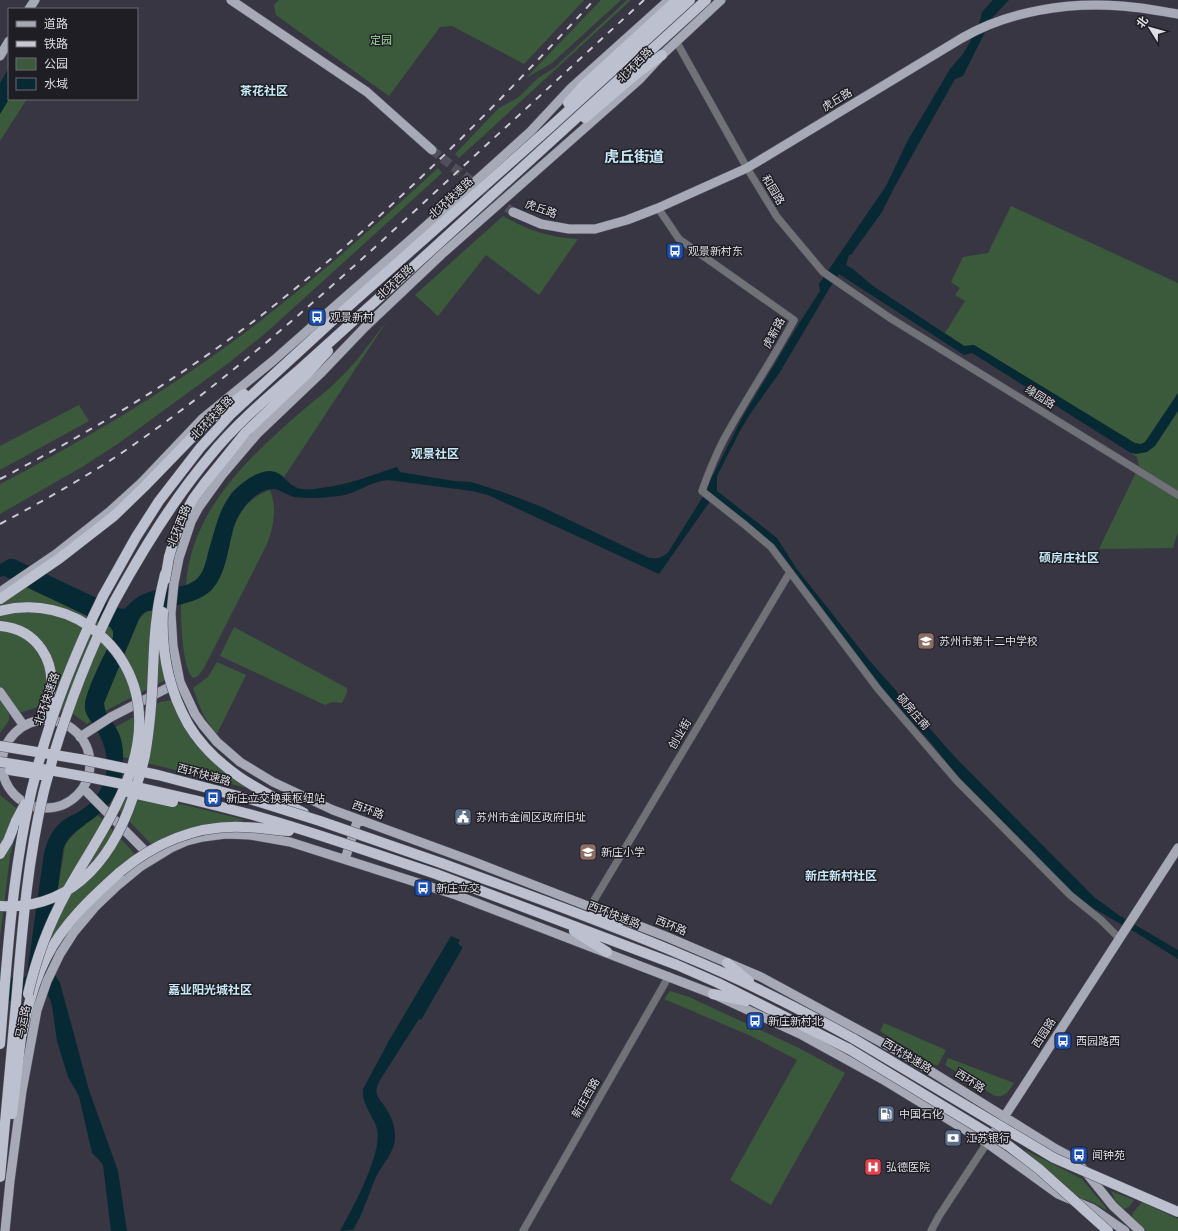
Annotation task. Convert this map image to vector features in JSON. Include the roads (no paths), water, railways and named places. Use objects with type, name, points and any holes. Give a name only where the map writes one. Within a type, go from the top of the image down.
[{"type":"highway","points":[[546,131],[582,86],[677,0]]},
{"type":"highway","name":"北环快速路","points":[[0,1044],[14,891],[25,821],[46,737],[75,655],[103,596],[147,519],[183,469],[215,430],[354,301],[546,131],[690,0]]},
{"type":"highway","points":[[0,1176],[30,865],[43,793],[58,740],[73,697],[98,636],[114,602],[158,525],[210,455],[260,404],[355,320],[511,176],[706,0]]},
{"type":"highway","points":[[511,176],[557,143],[635,75],[662,55]]},
{"type":"highway","points":[[0,906],[16,906],[38,902],[52,898],[72,888],[90,874],[101,861],[121,830],[133,799],[145,756],[152,697],[156,617],[169,557],[187,508],[216,467],[246,432],[308,373],[355,320]]},
{"type":"highway","points":[[0,599],[82,542],[131,500],[207,422],[285,364]]},
{"type":"highway","points":[[165,574],[163,619],[165,656],[175,694],[191,729],[210,752],[230,770],[258,788],[320,821]]},
{"type":"highway","points":[[0,611],[20,608],[51,610],[78,619],[93,629],[113,647],[122,660],[134,686],[137,699],[139,724],[134,760],[127,781],[114,810],[66,892],[55,915],[36,965],[22,1034],[13,1108],[3,1145]]},
{"type":"highway","points":[[0,626],[16,629],[28,635],[40,647],[47,658],[52,680],[46,737]]},
{"type":"highway","name":"西环快速路","points":[[2,745],[158,775],[253,800],[320,821],[441,863],[683,955],[725,973],[812,1016],[854,1039],[1054,1158],[1178,1212]]},
{"type":"highway","points":[[0,762],[43,768],[152,790],[250,815],[314,834],[436,874],[677,965],[760,1003],[849,1049],[1010,1146],[1039,1169],[1108,1231]]},
{"type":"highway","points":[[1,773],[81,782],[181,803],[295,832]]},
{"type":"highway","points":[[0,854],[8,842],[16,820],[32,789]]},
{"type":"highway","points":[[29,995],[46,958],[67,926],[106,885],[142,854],[177,837],[210,829],[242,827],[314,834]]},
{"type":"highway","points":[[573,912],[623,920]]},
{"type":"highway","points":[[554,918],[607,952]]},
{"type":"highway","points":[[727,963],[763,992]]},
{"type":"highway","points":[[713,994],[760,1003]]},
{"type":"main road","points":[[230,0],[367,92],[432,150]]},
{"type":"main road","name":"北环西路","points":[[0,592],[76,539],[120,502],[141,483],[202,418],[274,360],[418,233],[531,131],[571,88],[669,0]]},
{"type":"main road","name":"北环西路","points":[[180,682],[173,646],[171,613],[174,583],[179,558],[191,522],[199,507],[222,475],[249,442],[322,372],[365,327],[442,254],[639,80],[676,41],[721,0]]},
{"type":"main road","name":"虎丘路","points":[[514,212],[526,219],[546,226],[562,229],[585,230],[614,224],[658,208],[747,168],[972,33],[999,20],[1029,12],[1091,6],[1120,6],[1178,14]]},
{"type":"main road","points":[[0,56],[8,43]]},
{"type":"main road","points":[[80,736],[111,717],[180,682]]},
{"type":"main road","name":"西环路","points":[[180,682],[202,724],[217,742],[248,768],[313,802],[665,936],[761,977],[903,1054],[1075,1160],[1084,1169],[1113,1206],[1140,1231]]},
{"type":"main road","points":[[0,692],[24,726]]},
{"type":"main road","points":[[42,720],[55,721],[67,725],[80,736],[86,746],[90,760],[85,791],[61,806],[38,808],[28,804],[14,794],[7,785],[1,773],[5,747],[11,737],[24,726],[42,720]]},
{"type":"main road","points":[[85,791],[153,859],[187,841],[226,834],[250,835],[290,842],[456,895],[713,994],[802,1035],[882,1079],[987,1143],[1058,1194],[1093,1209],[1125,1231]]},
{"type":"main road","points":[[345,859],[358,819]]},
{"type":"main road","name":"西园路","points":[[987,1143],[1178,848]]},
{"type":"main road","name":"马运路","points":[[5,1231],[22,1091],[37,1010],[50,972],[74,932],[96,907],[124,880],[153,859]]},
{"type":"street","points":[[1052,9],[1057,0]]},
{"type":"street","name":"和园路","points":[[676,41],[747,168],[777,218],[823,272],[890,318]]},
{"type":"street","name":"虎新路","points":[[658,208],[679,239],[794,320],[723,442],[710,469],[703,492]]},
{"type":"street","name":"缘园路","points":[[890,318],[1178,495]]},
{"type":"street","name":"硕房庄南","points":[[703,492],[771,547],[878,689],[957,781],[1070,895],[1101,920],[1119,938]]},
{"type":"street","name":"创业街","points":[[590,907],[790,572]]},
{"type":"street","name":"新庄西路","points":[[522,1231],[668,976]]},
{"type":"street","name":"西园路","points":[[931,1231],[939,1216],[987,1143]]},
{"type":"water","points":[[993,0],[1009,0],[992,18],[963,76],[955,79],[882,212],[851,255],[849,255],[846,265],[873,286],[964,346],[974,345],[1135,443],[1141,444],[1145,442],[1178,393],[1178,411],[1155,446],[1147,452],[1136,454],[1131,453],[972,353],[964,355],[839,274],[780,372],[741,429],[717,476],[717,491],[777,538],[796,568],[868,659],[954,756],[1094,897],[1120,916],[1178,950],[1178,959],[1135,932],[1082,902],[1074,895],[958,777],[932,744],[878,685],[771,544],[713,497],[659,574],[488,495],[472,491],[388,480],[375,483],[346,495],[328,497],[294,497],[274,489],[267,490],[255,496],[244,507],[236,520],[226,562],[219,580],[214,587],[198,599],[179,605],[147,611],[139,619],[104,703],[105,711],[119,733],[122,743],[123,768],[119,787],[115,795],[104,809],[73,834],[63,849],[53,925],[49,943],[48,964],[60,983],[89,1090],[118,1171],[127,1231],[111,1231],[103,1165],[92,1153],[79,1096],[68,1077],[57,1041],[50,999],[41,985],[30,974],[22,997],[0,1004],[0,979],[25,977],[27,974],[44,853],[50,837],[61,822],[80,811],[92,801],[104,783],[107,765],[106,752],[102,740],[87,716],[85,707],[88,692],[113,637],[113,631],[110,627],[4,576],[0,577],[0,564],[9,559],[14,559],[118,608],[124,609],[143,594],[158,589],[182,586],[193,582],[198,578],[202,572],[222,508],[235,490],[255,475],[272,471],[282,476],[296,487],[310,489],[331,487],[397,467],[400,472],[454,481],[471,482],[503,492],[542,507],[647,557],[662,557],[669,551],[707,490],[709,483],[742,418],[820,291],[819,284],[886,186],[907,142],[950,69],[963,54],[970,42],[980,21],[982,12]]},
{"type":"water","points":[[8,70],[8,100],[0,114],[0,83]]},
{"type":"water","points":[[451,936],[460,940],[458,944],[463,947],[421,1020],[419,1019],[377,1087],[376,1091],[378,1096],[389,1114],[393,1125],[395,1142],[376,1177],[357,1224],[353,1230],[340,1231],[365,1181],[371,1166],[378,1139],[377,1129],[364,1100],[363,1089],[390,1039]]},
{"type":"tunnel","points":[[432,150],[513,212]]},
{"type":"railway","points":[[0,479],[148,395],[253,322],[286,296],[407,191],[521,78],[594,0]]},
{"type":"railway","points":[[0,524],[32,507],[126,450],[203,394],[277,334],[419,207],[644,0]]},
{"type":"place","name":"观景新村东","points":[[675,251]]},
{"type":"place","name":"观景新村","points":[[317,317]]},
{"type":"place","name":"苏州市第十二中学校","points":[[926,641]]},
{"type":"place","name":"新庄立交换乘枢纽站","points":[[213,798]]},
{"type":"place","name":"苏州市金阊区政府旧址","points":[[463,817]]},
{"type":"place","name":"新庄小学","points":[[588,852]]},
{"type":"place","name":"新庄立交","points":[[423,888]]},
{"type":"place","name":"新庄新村北","points":[[755,1021]]},
{"type":"place","name":"西园路西","points":[[1063,1041]]},
{"type":"place","name":"中国石化","points":[[886,1114]]},
{"type":"place","name":"江苏银行","points":[[953,1138]]},
{"type":"place","name":"闻钟苑","points":[[1079,1155]]},
{"type":"place","name":"弘德医院","points":[[873,1167]]},
{"type":"district","name":"茶花社区","points":[[264,91]]},
{"type":"district","name":"虎丘街道","points":[[634,157]]},
{"type":"district","name":"观景社区","points":[[435,454]]},
{"type":"district","name":"硕房庄社区","points":[[1069,558]]},
{"type":"district","name":"新庄新村社区","points":[[841,876]]},
{"type":"district","name":"嘉业阳光城社区","points":[[210,990]]},
{"type":"park label","name":"定园","points":[[381,40]]}]
